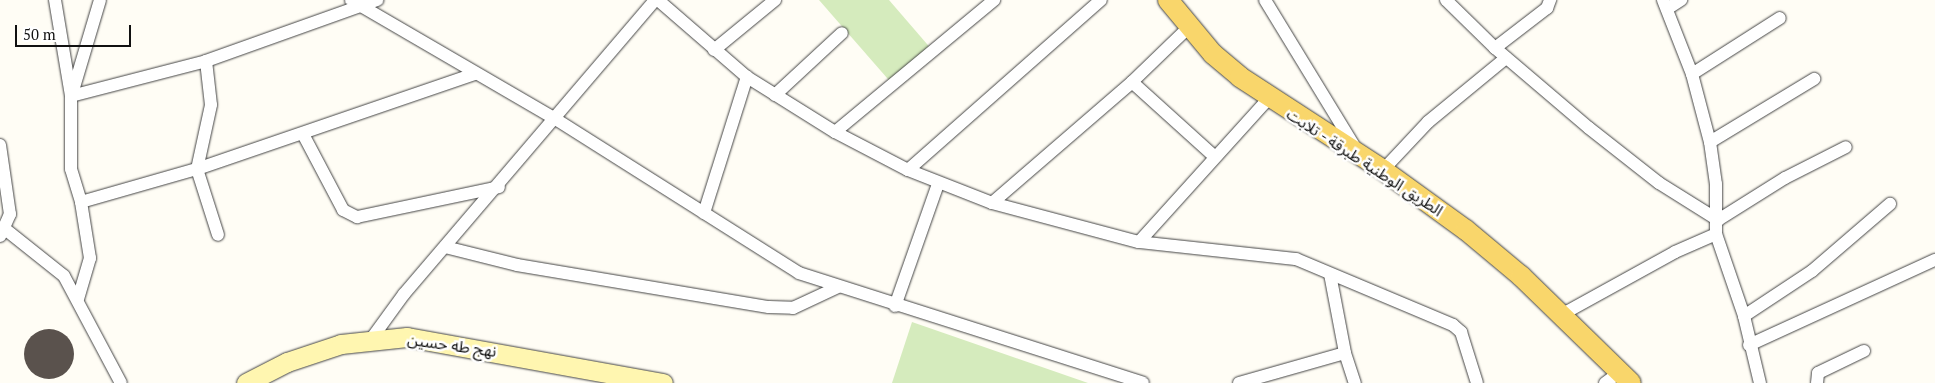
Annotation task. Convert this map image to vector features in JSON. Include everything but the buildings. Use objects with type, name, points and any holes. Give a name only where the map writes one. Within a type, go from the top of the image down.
[{"type":"main road","name":"الطريق الوطنية طبرقة - تلابت","points":[[1168,0],[1213,54],[1268,99],[1383,170],[1473,236],[1561,314],[1619,379]]},
{"type":"main road","name":"نهج طه حسين","points":[[246,383],[312,353],[372,338],[430,338],[653,382]]},
{"type":"street","points":[[55,0],[71,96],[71,169],[81,202],[90,258],[78,299]]},
{"type":"street","points":[[71,96],[100,0]]},
{"type":"street","points":[[71,96],[206,61],[356,3],[376,0]]},
{"type":"street","points":[[372,338],[445,246],[557,120],[657,0],[748,77],[835,132],[908,170],[938,184],[992,202],[1139,242],[1268,253],[1296,258],[1453,325],[1461,332],[1477,383]]},
{"type":"street","points":[[714,50],[775,0]]},
{"type":"street","points":[[835,132],[994,0]]},
{"type":"street","points":[[908,170],[1101,0]]},
{"type":"street","points":[[1265,0],[1361,157]]},
{"type":"street","points":[[1446,0],[1506,58],[1659,183],[1718,220]]},
{"type":"street","points":[[1495,48],[1547,8],[1550,0]]},
{"type":"street","points":[[1681,0],[1665,4],[1692,74],[1710,142],[1718,220],[1716,234],[1744,316],[1749,345],[1760,383]]},
{"type":"street","points":[[356,3],[557,120],[799,273],[895,306],[1143,383]]},
{"type":"street","points":[[1692,74],[1780,18]]},
{"type":"street","points":[[992,202],[1132,82],[1190,26]]},
{"type":"street","points":[[775,95],[842,33]]},
{"type":"street","points":[[1383,170],[1428,122],[1506,58]]},
{"type":"street","points":[[206,61],[211,104],[197,169],[218,235]]},
{"type":"street","points":[[81,202],[197,169],[475,74]]},
{"type":"street","points":[[704,213],[748,77]]},
{"type":"street","points":[[1710,142],[1814,79]]},
{"type":"street","points":[[1132,82],[1214,156]]},
{"type":"street","points":[[1139,242],[1214,156],[1268,99]]},
{"type":"street","points":[[303,134],[343,210],[357,217],[499,187]]},
{"type":"street","points":[[0,145],[10,199],[3,233],[53,264],[78,299],[121,383]]},
{"type":"street","points":[[1718,220],[1785,178],[1846,147]]},
{"type":"street","points":[[895,306],[938,184]]},
{"type":"street","points":[[1744,316],[1812,271],[1890,204]]},
{"type":"street","points":[[1561,314],[1675,252],[1716,234]]},
{"type":"street","points":[[445,246],[517,265],[769,307],[793,308],[838,287]]},
{"type":"street","points":[[1749,345],[1935,260]]},
{"type":"street","points":[[1330,274],[1345,353],[1355,383]]},
{"type":"street","points":[[1818,383],[1818,373],[1864,351]]},
{"type":"street","points":[[1239,383],[1345,353]]},
{"type":"green space","points":[[819,0],[889,0],[933,51],[894,86]]},
{"type":"green space","points":[[912,322],[1088,383],[892,383]]}]
